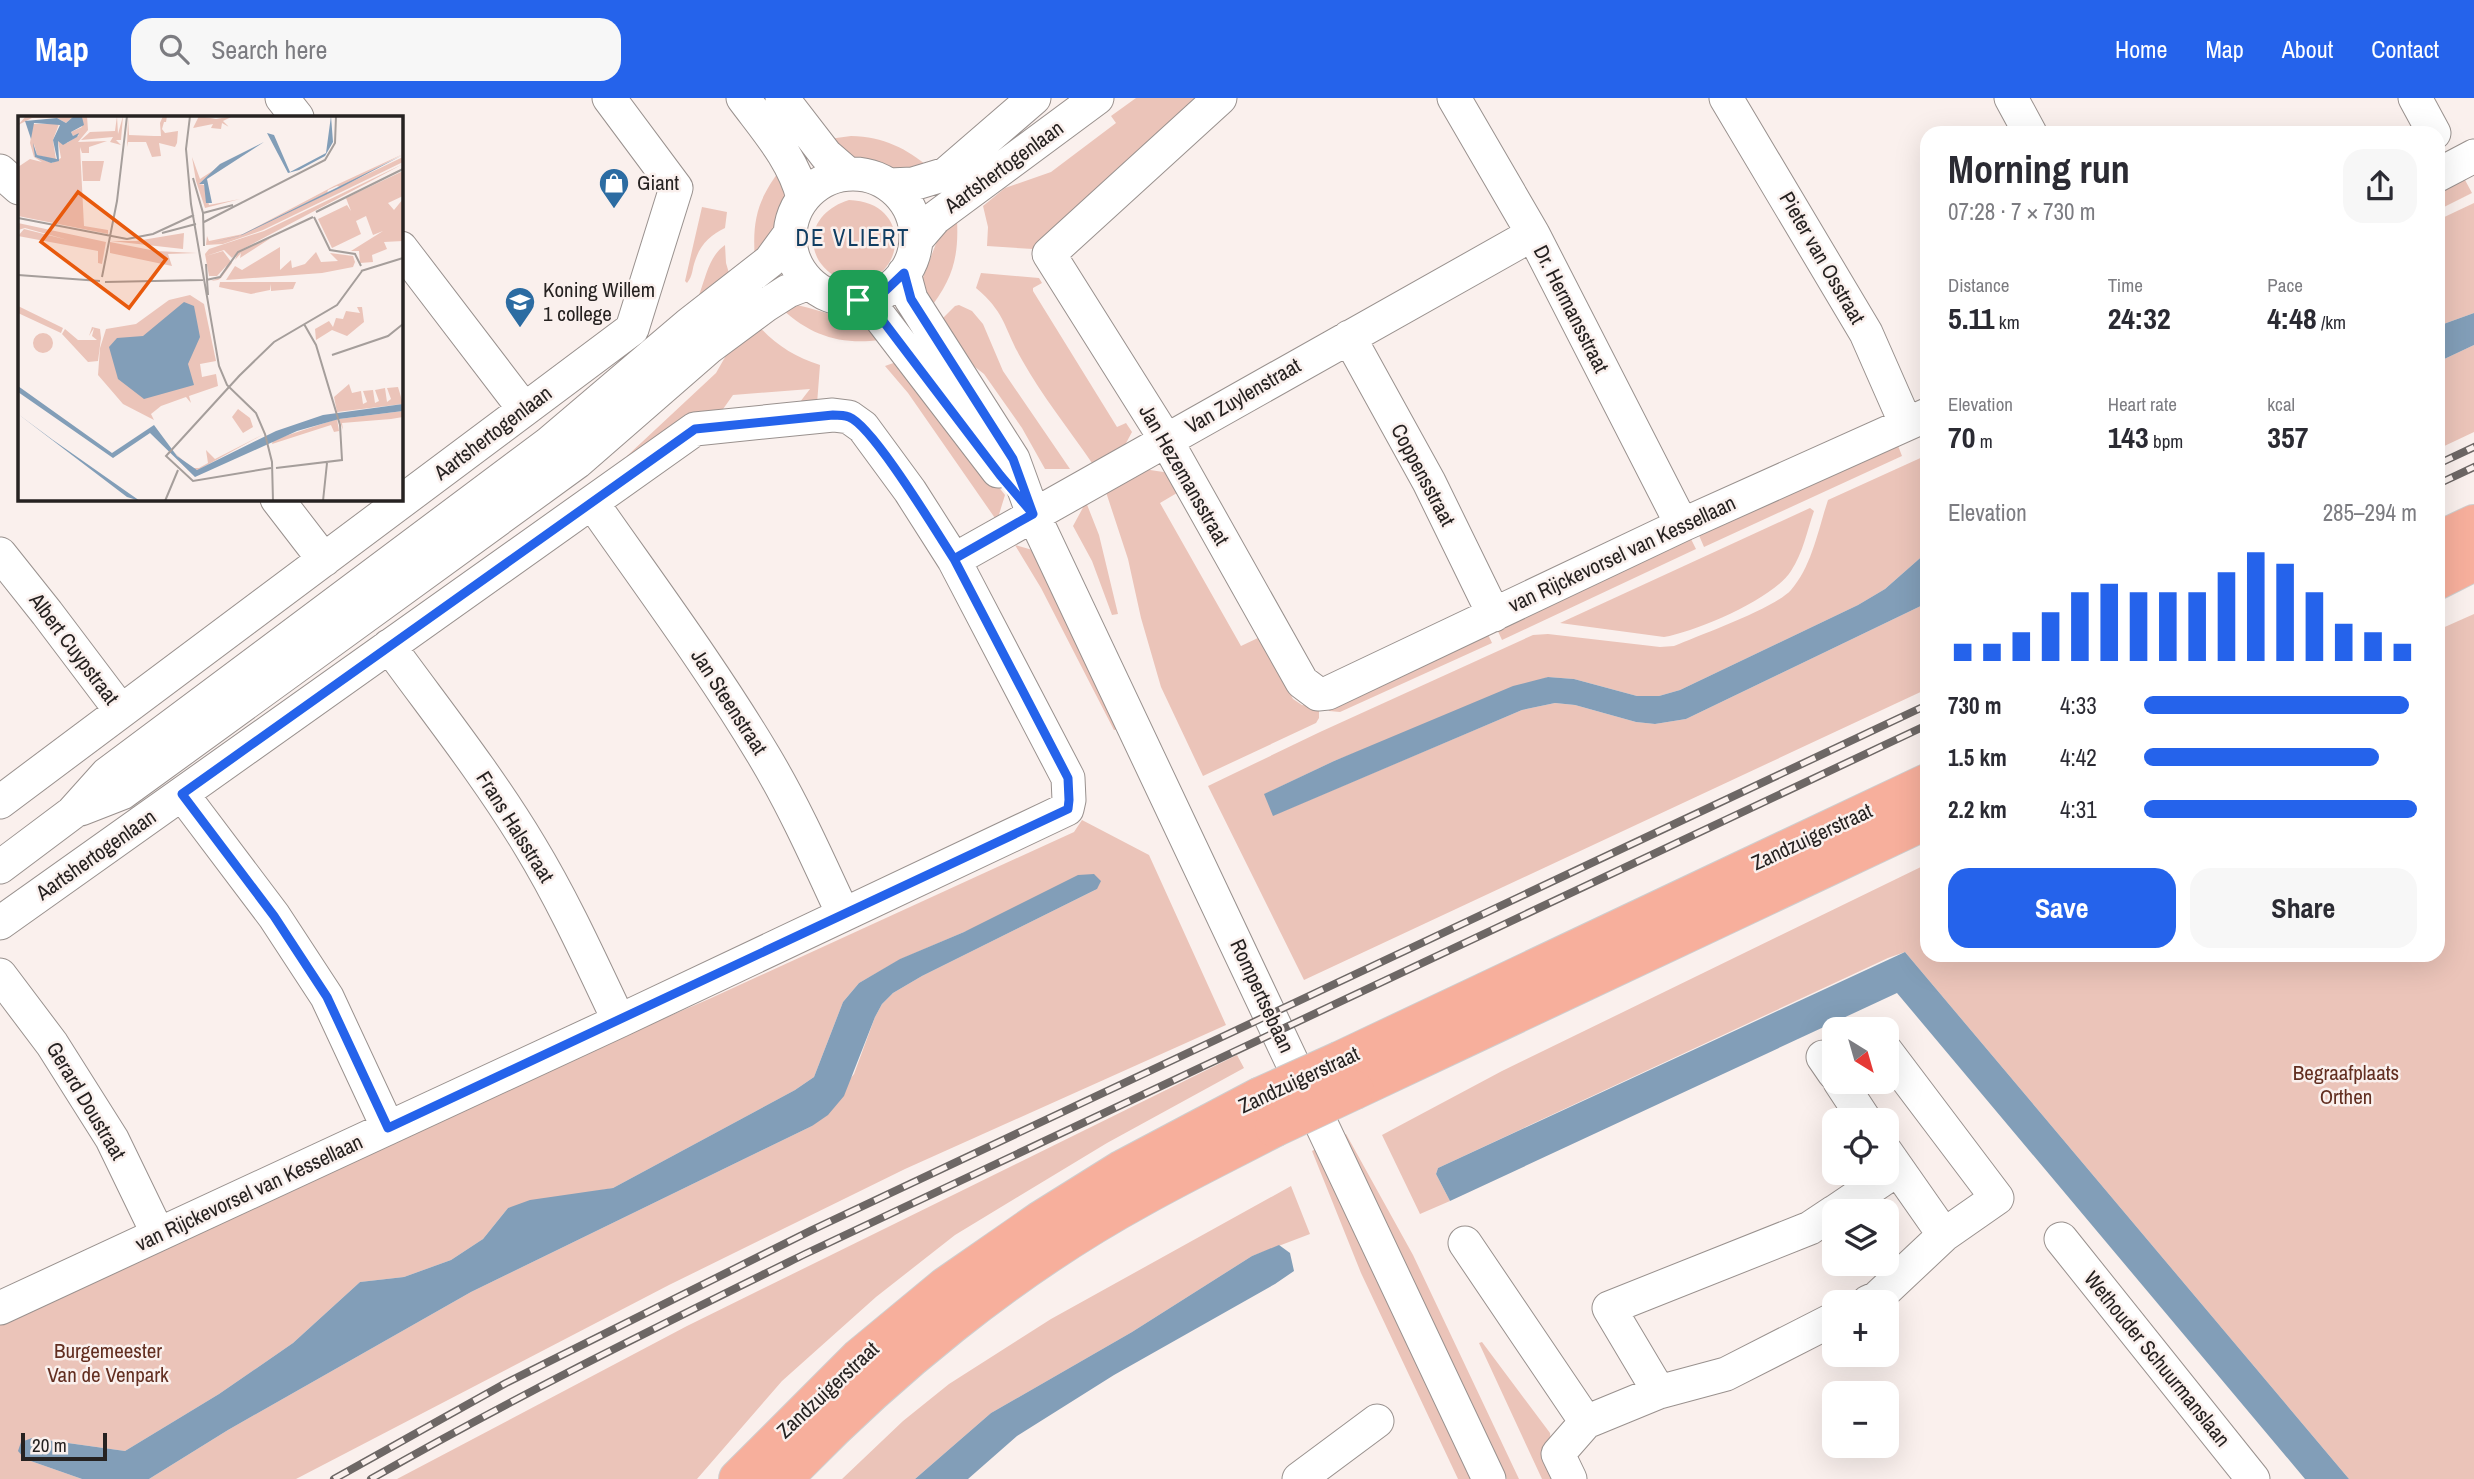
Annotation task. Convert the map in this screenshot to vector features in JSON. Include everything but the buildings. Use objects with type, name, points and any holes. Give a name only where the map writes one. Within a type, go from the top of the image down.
[{"type":"main road","points":[[2445,538],[2474,524]]},
{"type":"main road","points":[[2445,576],[2474,562]]},
{"type":"main road","name":"Zandzuigerstraat","points":[[1348,1075],[1920,787]]},
{"type":"main road","name":"Zandzuigerstraat","points":[[738,1479],[859,1358],[946,1286],[1041,1220],[1121,1170],[1267,1113],[1920,823]]},
{"type":"main road","name":"Zandzuigerstraat","points":[[783,1479],[883,1381],[967,1312],[1059,1247],[1140,1198],[1267,1113]]},
{"type":"street","points":[[282,98],[296,116]]},
{"type":"street","name":"Aartshertogenlaan","points":[[0,803],[632,329],[676,188],[609,98]]},
{"type":"street","points":[[743,98],[784,153],[799,181],[803,198]]},
{"type":"street","points":[[782,98],[826,155],[848,174]]},
{"type":"street","name":"Aartshertogenlaan","points":[[889,185],[913,184],[946,174],[1034,98]]},
{"type":"street","name":"Aartshertogenlaan","points":[[916,240],[935,218],[1097,98]]},
{"type":"street","name":"Jan Hezemansstraat","points":[[1220,98],[1049,254],[1166,440],[1302,682],[1318,694]]},
{"type":"street","name":"Dr. Hermansstraat","points":[[1454,98],[1533,234],[1682,525]]},
{"type":"street","name":"Pieter van Osstraat","points":[[1726,98],[1916,419]]},
{"type":"street","points":[[2415,98],[2430,126]]},
{"type":"street","points":[[0,171],[18,187]]},
{"type":"street","points":[[848,174],[876,178],[889,185],[901,196],[915,224],[914,252],[904,273],[884,292],[858,300],[841,299],[824,293],[809,283],[794,261],[789,235],[796,209],[803,198],[815,186],[831,177],[848,174]]},
{"type":"street","name":"Van Zuylenstraat","points":[[954,559],[1533,234]]},
{"type":"street","name":"Aartshertogenlaan","points":[[0,867],[72,813],[107,774],[548,444],[688,325],[770,261],[789,235]]},
{"type":"street","points":[[402,249],[524,409]]},
{"type":"street","name":"Rompertsebaan","points":[[904,273],[911,299],[1013,459],[1033,514],[1489,1479]]},
{"type":"street","name":"Aartshertogenlaan","points":[[72,813],[122,793],[577,462],[708,348],[788,291],[809,283]]},
{"type":"street","name":"Rompertsebaan","points":[[858,300],[880,317],[1000,475],[1033,514]]},
{"type":"street","name":"Coppensstraat","points":[[1349,337],[1429,482],[1493,615]]},
{"type":"street","name":"Aartshertogenlaan","points":[[0,923],[695,429],[833,415],[849,417],[863,427],[910,491],[954,559]]},
{"type":"street","name":"van Rijckevorsel van Kessellaan","points":[[1318,694],[1328,693],[1682,525],[1916,419]]},
{"type":"street","points":[[279,500],[324,561]]},
{"type":"street","name":"Jan Steenstraat","points":[[593,504],[712,674],[765,757],[802,824],[843,914]]},
{"type":"street","name":"Albert Cuypstraat","points":[[0,554],[121,711]]},
{"type":"street","points":[[435,613],[442,559]]},
{"type":"street","name":"van Rijckevorsel van Kessellaan","points":[[0,1308],[1068,809],[1068,778],[954,559]]},
{"type":"street","name":"Frans Halsstraat","points":[[389,646],[482,772],[530,845],[573,923],[619,1021]]},
{"type":"street","points":[[182,794],[274,916],[327,997],[388,1128]]},
{"type":"street","name":"Gerard Doustraat","points":[[0,975],[52,1044],[112,1139],[158,1234]]},
{"type":"street","points":[[1886,1290],[1944,1235],[1997,1198],[1899,1068]]},
{"type":"street","points":[[1899,1171],[1944,1235]]},
{"type":"street","points":[[1850,1199],[1865,1185]]},
{"type":"street","points":[[1659,1392],[1609,1308],[1810,1228],[1822,1220]]},
{"type":"street","name":"Wethouder Schuurmanslaan","points":[[2061,1239],[2253,1479]]},
{"type":"street","points":[[1465,1243],[1586,1422]]},
{"type":"street","points":[[1570,1479],[1558,1454],[1586,1422],[1659,1392],[1726,1374],[1822,1325]]},
{"type":"street","points":[[1299,1479],[1377,1421]]},
{"type":"green space","points":[[1136,98],[1202,98],[1033,249],[987,246],[988,227],[983,206],[1005,188],[1051,172],[1116,123],[1111,116]]},
{"type":"green space","points":[[851,136],[894,145],[930,168],[899,173],[845,156],[829,139]]},
{"type":"green space","points":[[781,169],[787,199],[775,235],[755,260],[754,234],[761,201]]},
{"type":"green space","points":[[2465,180],[2472,193],[2445,206],[2445,190]]},
{"type":"green space","points":[[849,200],[871,205],[886,215],[894,230],[895,246],[890,261],[880,273],[865,280],[845,280],[827,270],[819,261],[813,241],[814,232],[823,215]]},
{"type":"green space","points":[[2474,203],[2474,313],[2445,323],[2445,217]]},
{"type":"green space","points":[[702,207],[727,212],[725,228],[703,245],[687,283],[685,281]]},
{"type":"green space","points":[[957,220],[957,246],[952,268],[943,289],[928,311],[922,280],[944,228]]},
{"type":"green space","points":[[725,245],[731,280],[702,300],[699,295],[709,267],[715,255]]},
{"type":"green space","points":[[981,273],[1039,278],[1042,283],[1033,288],[1033,291],[1117,427],[1126,423],[1132,432],[1125,445],[1092,463],[1030,373],[999,314],[976,288]]},
{"type":"green space","points":[[797,305],[855,322],[880,340],[840,340],[815,332],[782,309]]},
{"type":"green space","points":[[959,305],[972,311],[983,324],[1003,371],[1070,469],[1045,469],[1022,428],[984,374],[952,349],[936,325]]},
{"type":"green space","points":[[756,323],[785,349],[820,365],[817,404],[793,411],[810,389],[733,395],[716,419],[635,465],[627,456],[716,373],[732,345]]},
{"type":"green space","points":[[2474,345],[2474,432],[2445,446],[2445,359]]},
{"type":"green space","points":[[899,361],[1005,495],[997,521],[908,393],[885,366]]},
{"type":"green space","points":[[1897,443],[1902,456],[1704,547],[1698,533]]},
{"type":"green space","points":[[1920,458],[1920,558],[1885,589],[1858,605],[1680,690],[1659,696],[1637,696],[1574,679],[1548,677],[1334,761],[1265,794],[1274,815],[1522,710],[1555,703],[1575,705],[1636,722],[1655,724],[1686,719],[1920,606],[1920,692],[1304,980],[1208,786],[1533,635],[1548,634],[1660,647],[1674,646],[1754,613],[1782,597],[1798,580],[1814,547],[1828,500]]},
{"type":"green space","points":[[1137,468],[1170,473],[1182,490],[1160,503],[1241,646],[1260,637],[1293,699],[1302,705],[1319,707],[1316,723],[1203,776],[1161,687],[1141,618],[1128,559],[1104,486]]},
{"type":"green space","points":[[1086,502],[1099,535],[1118,614],[1112,615],[1092,561],[1073,526]]},
{"type":"green space","points":[[1810,508],[1814,511],[1802,549],[1782,582],[1752,603],[1714,621],[1664,637],[1560,623]]},
{"type":"green space","points":[[1690,537],[1696,549],[1502,640],[1496,627]]},
{"type":"green space","points":[[1015,545],[1036,551],[1119,729],[1114,730],[1041,588]]},
{"type":"green space","name":"Begraafplaats Orthen","points":[[2474,614],[2474,1479],[2349,1479],[1905,952],[1438,1168],[1436,1174],[1450,1201],[1420,1214],[1382,1135],[1502,1071],[1920,867],[1920,962],[2445,962],[2445,627]]},
{"type":"green space","points":[[1486,630],[1492,643],[1340,712],[1329,711],[1326,705]]},
{"type":"green space","name":"Burgemeester Van de Venpark","points":[[1082,820],[1149,855],[1226,1025],[905,1169],[669,1285],[296,1479],[149,1479],[228,1430],[471,1292],[812,1126],[854,1074],[875,1017],[882,1004],[893,993],[1097,889],[964,932],[901,959],[859,983],[843,1002],[814,1077],[795,1090],[613,1188],[508,1208],[483,1239],[451,1260],[404,1277],[360,1282],[293,1343],[219,1394],[125,1451],[32,1438],[25,1459],[82,1479],[0,1479],[0,1321],[438,1116],[709,999],[1074,832]]},
{"type":"green space","points":[[1237,1055],[1244,1068],[1107,1143],[955,1235],[876,1297],[782,1381],[697,1479],[397,1479],[687,1326]]},
{"type":"green space","points":[[1346,1134],[1413,1255],[1519,1479],[1507,1479],[1344,1135]]},
{"type":"green space","points":[[1316,1149],[1471,1479],[1458,1479],[1361,1273],[1312,1151]]},
{"type":"green space","points":[[1291,1186],[1310,1234],[1252,1256],[1132,1332],[991,1413],[915,1479],[842,1479],[903,1421],[949,1384],[1051,1319]]},
{"type":"green space","points":[[1482,1342],[1550,1433],[1555,1479],[1542,1479],[1479,1343]]},
{"type":"water","points":[[2474,313],[2474,345],[2445,359],[2445,323]]},
{"type":"water","points":[[1920,558],[1920,606],[1686,719],[1655,724],[1636,722],[1575,705],[1555,703],[1522,710],[1273,816],[1264,794],[1334,761],[1513,686],[1548,677],[1574,679],[1637,696],[1659,696],[1680,690],[1858,605],[1885,589]]},
{"type":"water","points":[[1094,874],[1101,881],[1097,889],[893,993],[882,1004],[875,1017],[844,1096],[828,1115],[812,1126],[471,1292],[228,1430],[149,1479],[82,1479],[25,1459],[18,1451],[21,1442],[32,1438],[125,1451],[219,1394],[293,1343],[360,1282],[404,1277],[451,1260],[483,1239],[508,1208],[530,1200],[613,1188],[795,1090],[814,1077],[843,1002],[859,983],[900,959],[964,932],[1078,875]]},
{"type":"water","points":[[1905,952],[2349,1479],[2305,1479],[1897,993],[1845,1017],[1822,1017],[1822,1028],[1450,1201],[1436,1174],[1438,1168]]},
{"type":"water","points":[[1279,1245],[1290,1253],[1294,1271],[1275,1284],[1114,1375],[1017,1436],[968,1479],[915,1479],[991,1413],[1132,1332],[1252,1256]]},
{"type":"railway","points":[[2445,461],[2474,447]]},
{"type":"railway","points":[[2445,481],[2474,467]]},
{"type":"railway","points":[[334,1479],[506,1383],[812,1230],[1920,708]]},
{"type":"railway","points":[[371,1479],[532,1391],[805,1254],[1920,728]]},
{"type":"place","name":"Giant","points":[[614,210]]},
{"type":"place","name":"Koning Willem 1 college","points":[[520,329]]},
{"type":"district","name":"DE VLIERT","points":[[853,238]]},
{"type":"route","points":[[858,300],[880,317],[1000,475],[1033,514],[954,559],[910,491],[863,427],[849,417],[833,415],[695,429],[182,794],[274,916],[327,997],[388,1128],[1068,809],[1068,778],[954,559],[998,533],[1033,514],[1013,459],[911,299],[904,273],[884,292],[858,300]]}]
